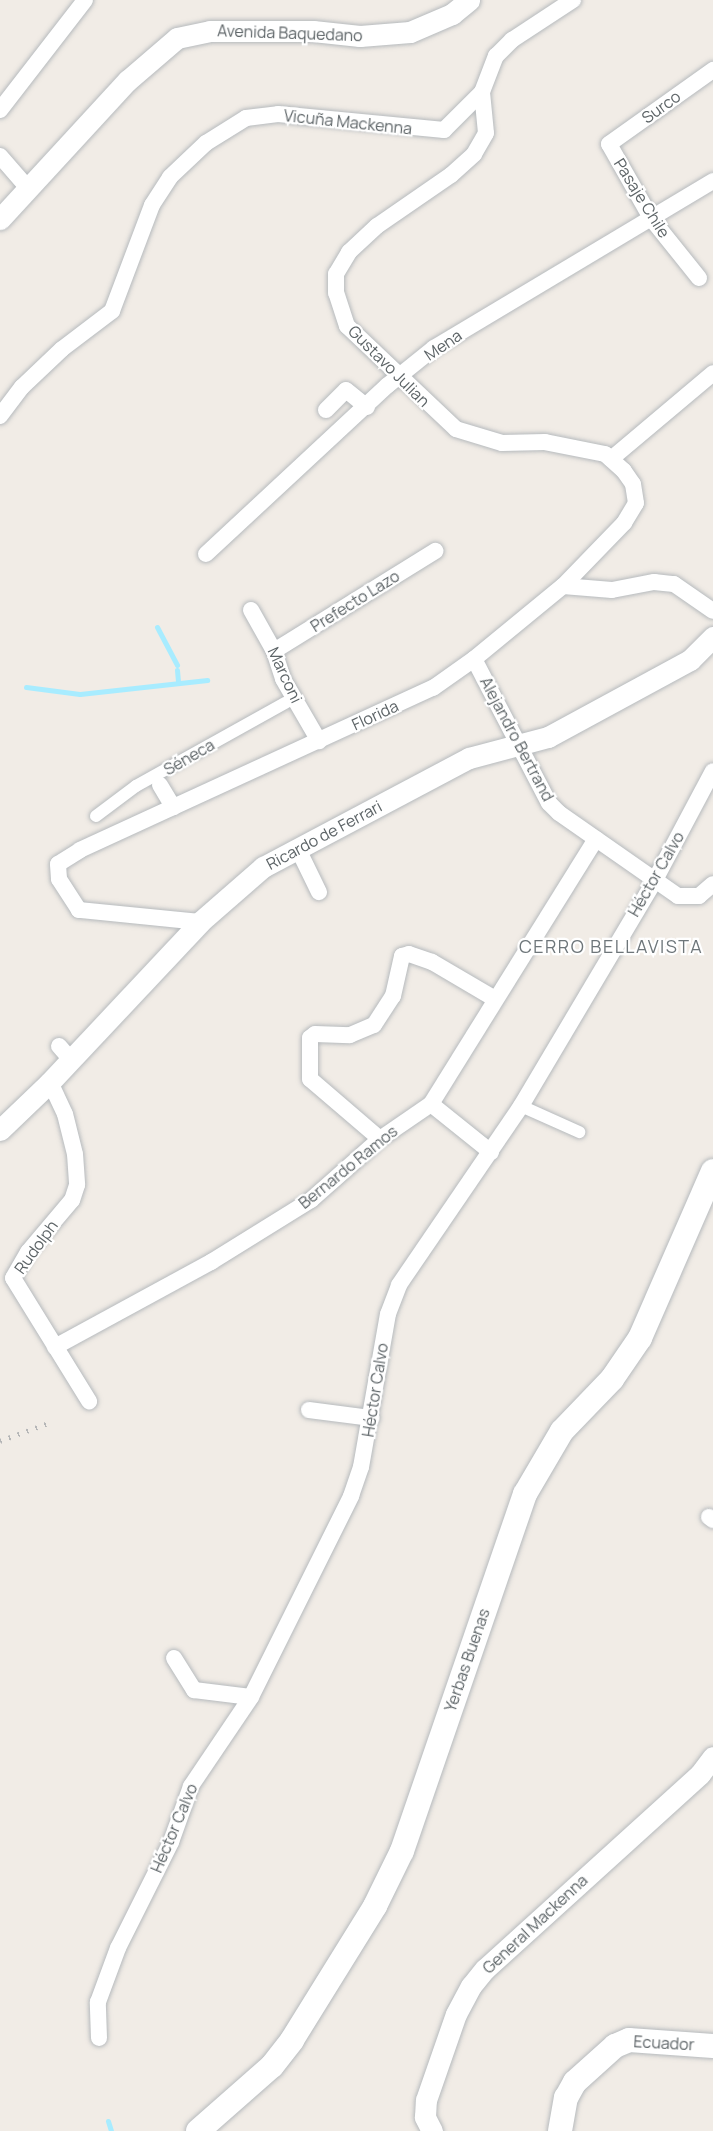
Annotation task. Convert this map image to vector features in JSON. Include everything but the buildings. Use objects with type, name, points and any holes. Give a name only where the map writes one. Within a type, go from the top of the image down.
[{"type":"main road","name":"Yerbas Buenas","points":[[198,2131],[255,2085],[279,2058],[375,1906],[402,1851],[525,1494],[562,1431],[612,1379],[640,1338],[713,1171]]},
{"type":"main road","name":"Ecuador","points":[[560,2131],[566,2098],[575,2082],[615,2046],[628,2040],[713,2046]]},
{"type":"street","points":[[0,110],[86,0]]},
{"type":"street","name":"Avenida Baquedano","points":[[0,219],[27,187],[155,53],[177,38],[210,31],[313,31],[360,36],[411,32],[452,14],[469,0]]},
{"type":"street","name":"Vicuña Mackenna","points":[[0,416],[22,387],[62,349],[112,311],[152,205],[170,177],[206,143],[246,118],[278,114],[444,130],[482,92],[496,56],[512,40],[573,0]]},
{"type":"street","name":"Surco","points":[[609,144],[713,70]]},
{"type":"street","name":"Gustavo Julian","points":[[482,92],[486,133],[474,154],[451,175],[377,226],[349,252],[336,274],[336,293],[347,326],[401,375],[438,416],[474,436],[502,443],[545,442],[588,448],[611,459]]},
{"type":"street","name":"Pasaje Chile","points":[[609,144],[651,218],[699,278]]},
{"type":"street","points":[[0,156],[27,187]]},
{"type":"street","name":"Mena","points":[[206,554],[401,375],[434,348],[713,181]]},
{"type":"street","points":[[611,459],[713,373]]},
{"type":"street","points":[[326,410],[346,390],[367,407]]},
{"type":"street","name":"Florida","points":[[200,922],[158,916],[89,914],[71,903],[56,871],[62,860],[80,850],[433,688],[474,659],[563,586],[624,523],[636,502],[633,484],[611,459]]},
{"type":"street","name":"Prefecto Lazo","points":[[274,651],[435,550]]},
{"type":"street","points":[[563,586],[612,590],[654,582],[674,584],[713,611]]},
{"type":"street","name":"Marconi","points":[[251,610],[274,651],[283,679],[319,741]]},
{"type":"street","name":"Ricardo de Ferrari","points":[[0,1130],[50,1082],[65,1053],[200,922],[263,867],[469,758],[498,748],[521,746],[548,737],[690,660],[713,637]]},
{"type":"street","name":"Alejandro Bertrand","points":[[474,659],[549,802],[596,839],[655,880],[686,898],[699,896],[713,884]]},
{"type":"street","name":"Séneca","points":[[96,816],[136,786],[285,703]]},
{"type":"street","name":"Héctor Calvo","points":[[99,2038],[98,2002],[118,1948],[171,1842],[191,1786],[251,1697],[351,1496],[371,1418],[393,1296],[412,1261],[491,1152],[521,1106],[655,880],[713,771]]},
{"type":"street","points":[[160,785],[173,807]]},
{"type":"street","name":"Bernardo Ramos","points":[[55,1347],[211,1262],[311,1200],[380,1139],[431,1104],[596,839]]},
{"type":"street","points":[[298,849],[319,892]]},
{"type":"street","points":[[380,1139],[310,1079],[310,1038],[350,1035],[374,1025],[393,996],[402,956],[409,954],[432,962],[495,999]]},
{"type":"street","name":"Rudolph","points":[[50,1082],[65,1114],[75,1154],[77,1185],[72,1200],[28,1252],[13,1278],[88,1401]]},
{"type":"street","points":[[431,1104],[491,1152]]},
{"type":"street","points":[[521,1106],[579,1132]]},
{"type":"street","points":[[309,1410],[371,1418]]},
{"type":"street","points":[[174,1658],[194,1690],[251,1697]]},
{"type":"street","name":"General Mackenna","points":[[432,2131],[425,2117],[426,2100],[456,2014],[471,1986],[485,1969],[700,1774],[713,1757]]},
{"type":"waterway","points":[[157,627],[177,665]]},
{"type":"waterway","points":[[177,670],[178,682]]},
{"type":"waterway","points":[[26,687],[80,694],[207,680]]},
{"type":"waterway","points":[[108,2121],[111,2131]]},
{"type":"railway","points":[[0,1441],[51,1422]]},
{"type":"district","name":"CERRO BELLAVISTA","points":[[611,946]]}]
